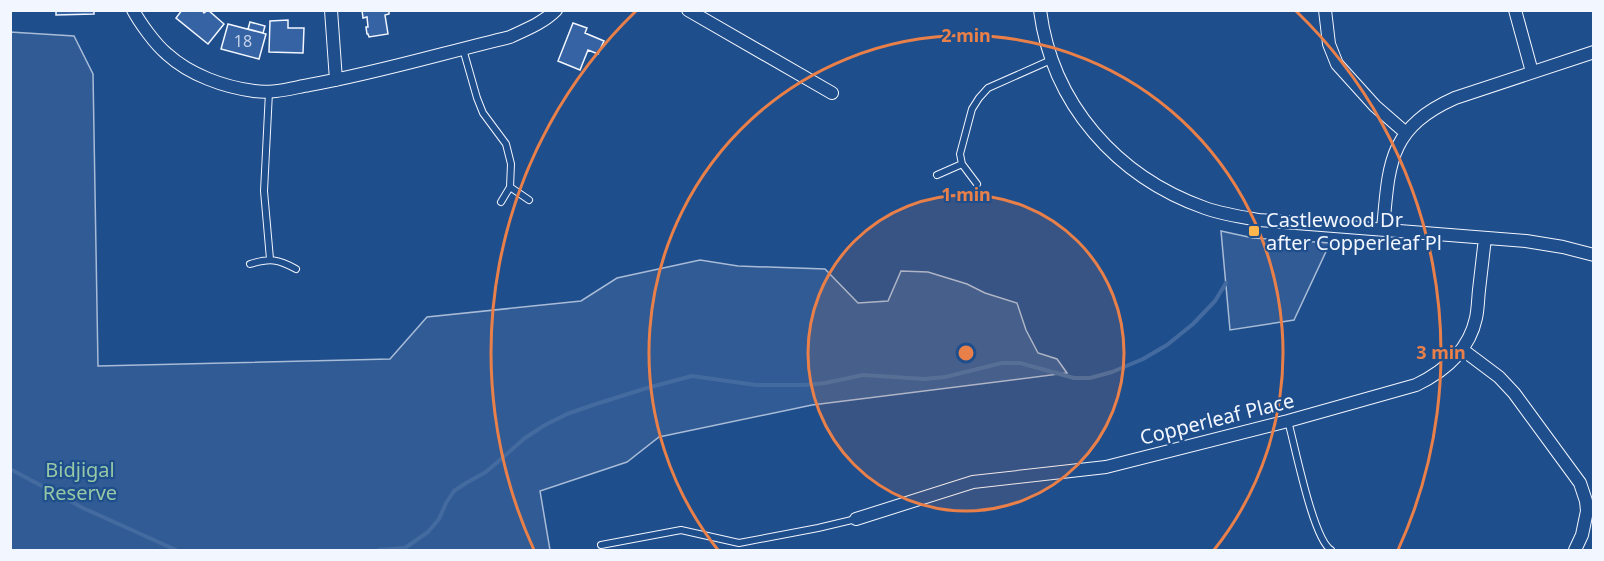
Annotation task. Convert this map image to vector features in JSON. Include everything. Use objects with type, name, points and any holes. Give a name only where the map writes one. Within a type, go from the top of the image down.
[{"type":"street","points":[[133,10],[139,21],[166,54],[188,69],[210,80],[255,92],[269,92],[336,81],[510,37],[548,18],[556,10]]},
{"type":"street","points":[[331,10],[336,81]]},
{"type":"street","points":[[688,10],[832,93]]},
{"type":"street","points":[[1040,10],[1051,60],[1074,107],[1089,127],[1130,168],[1150,182],[1178,196],[1206,208],[1251,219],[1526,241],[1593,255]]},
{"type":"street","points":[[1325,10],[1329,44],[1336,64],[1375,106],[1406,133]]},
{"type":"street","points":[[1515,10],[1532,72]]},
{"type":"street","points":[[1383,229],[1388,172],[1396,149],[1420,117],[1435,106],[1455,98],[1593,52]]},
{"type":"street","name":"Copperleaf Place","points":[[856,519],[974,482],[1106,467],[1288,421],[1416,385],[1451,364],[1463,350],[1471,334],[1476,318],[1485,238]]},
{"type":"street","points":[[1463,350],[1499,377],[1514,393],[1580,483],[1587,511],[1582,535],[1575,550]]},
{"type":"lane","points":[[463,49],[483,113],[506,144],[511,164],[510,187],[501,202]]},
{"type":"lane","points":[[977,184],[962,164],[960,154],[972,109],[988,88],[1051,60]]},
{"type":"lane","points":[[269,92],[264,191],[270,259]]},
{"type":"lane","points":[[938,175],[962,164]]},
{"type":"lane","points":[[510,187],[529,200]]},
{"type":"lane","points":[[250,264],[270,259],[296,269]]},
{"type":"lane","points":[[1288,421],[1314,518],[1327,549]]},
{"type":"lane","points":[[601,545],[681,530],[740,543],[856,519]]},
{"type":"shaded area","points":[[10,32],[74,36],[93,74],[98,366],[390,359],[427,317],[581,301],[617,278],[700,260],[738,266],[825,269],[858,303],[888,301],[901,271],[928,272],[967,284],[985,293],[1017,303],[1026,330],[1038,353],[1057,359],[1067,373],[812,405],[659,437],[627,462],[540,491],[550,550],[11,550]]},
{"type":"shaded area","points":[[1221,231],[1253,238],[1330,243],[1294,320],[1230,330]]},
{"type":"building","points":[[56,10],[94,10],[94,14],[56,15]]},
{"type":"building","points":[[182,10],[202,10],[204,13],[208,10],[224,24],[208,44],[176,18]]},
{"type":"building","points":[[362,10],[389,10],[389,14],[385,15],[388,34],[369,37],[366,27],[368,27],[367,17],[363,18]]},
{"type":"building","points":[[288,20],[288,28],[304,28],[303,53],[269,52],[270,21]]},
{"type":"building","points":[[250,22],[265,26],[263,33],[248,29]]},
{"type":"building","points":[[573,23],[587,28],[585,33],[604,41],[598,54],[588,50],[580,70],[558,61]]},
{"type":"building","points":[[228,24],[266,34],[259,59],[221,49]]},
{"type":"waterway","points":[[405,548],[428,532],[439,519],[454,491],[486,472],[525,438],[545,425],[596,404],[692,376],[756,385],[805,385],[863,375],[925,379],[945,377],[1002,363],[1020,363],[1074,378],[1090,378],[1143,359],[1167,345],[1193,324],[1215,301],[1226,283]]},
{"type":"waterway","points":[[10,469],[83,508],[176,550]]},
{"type":"waterway","points":[[379,550],[405,548],[405,550]]},
{"type":"place","name":"Castlewood Dr after Copperleaf Pl","points":[[1254,231]]},
{"type":"park label","name":"Bidjigal Reserve","points":[[80,482]]}]
